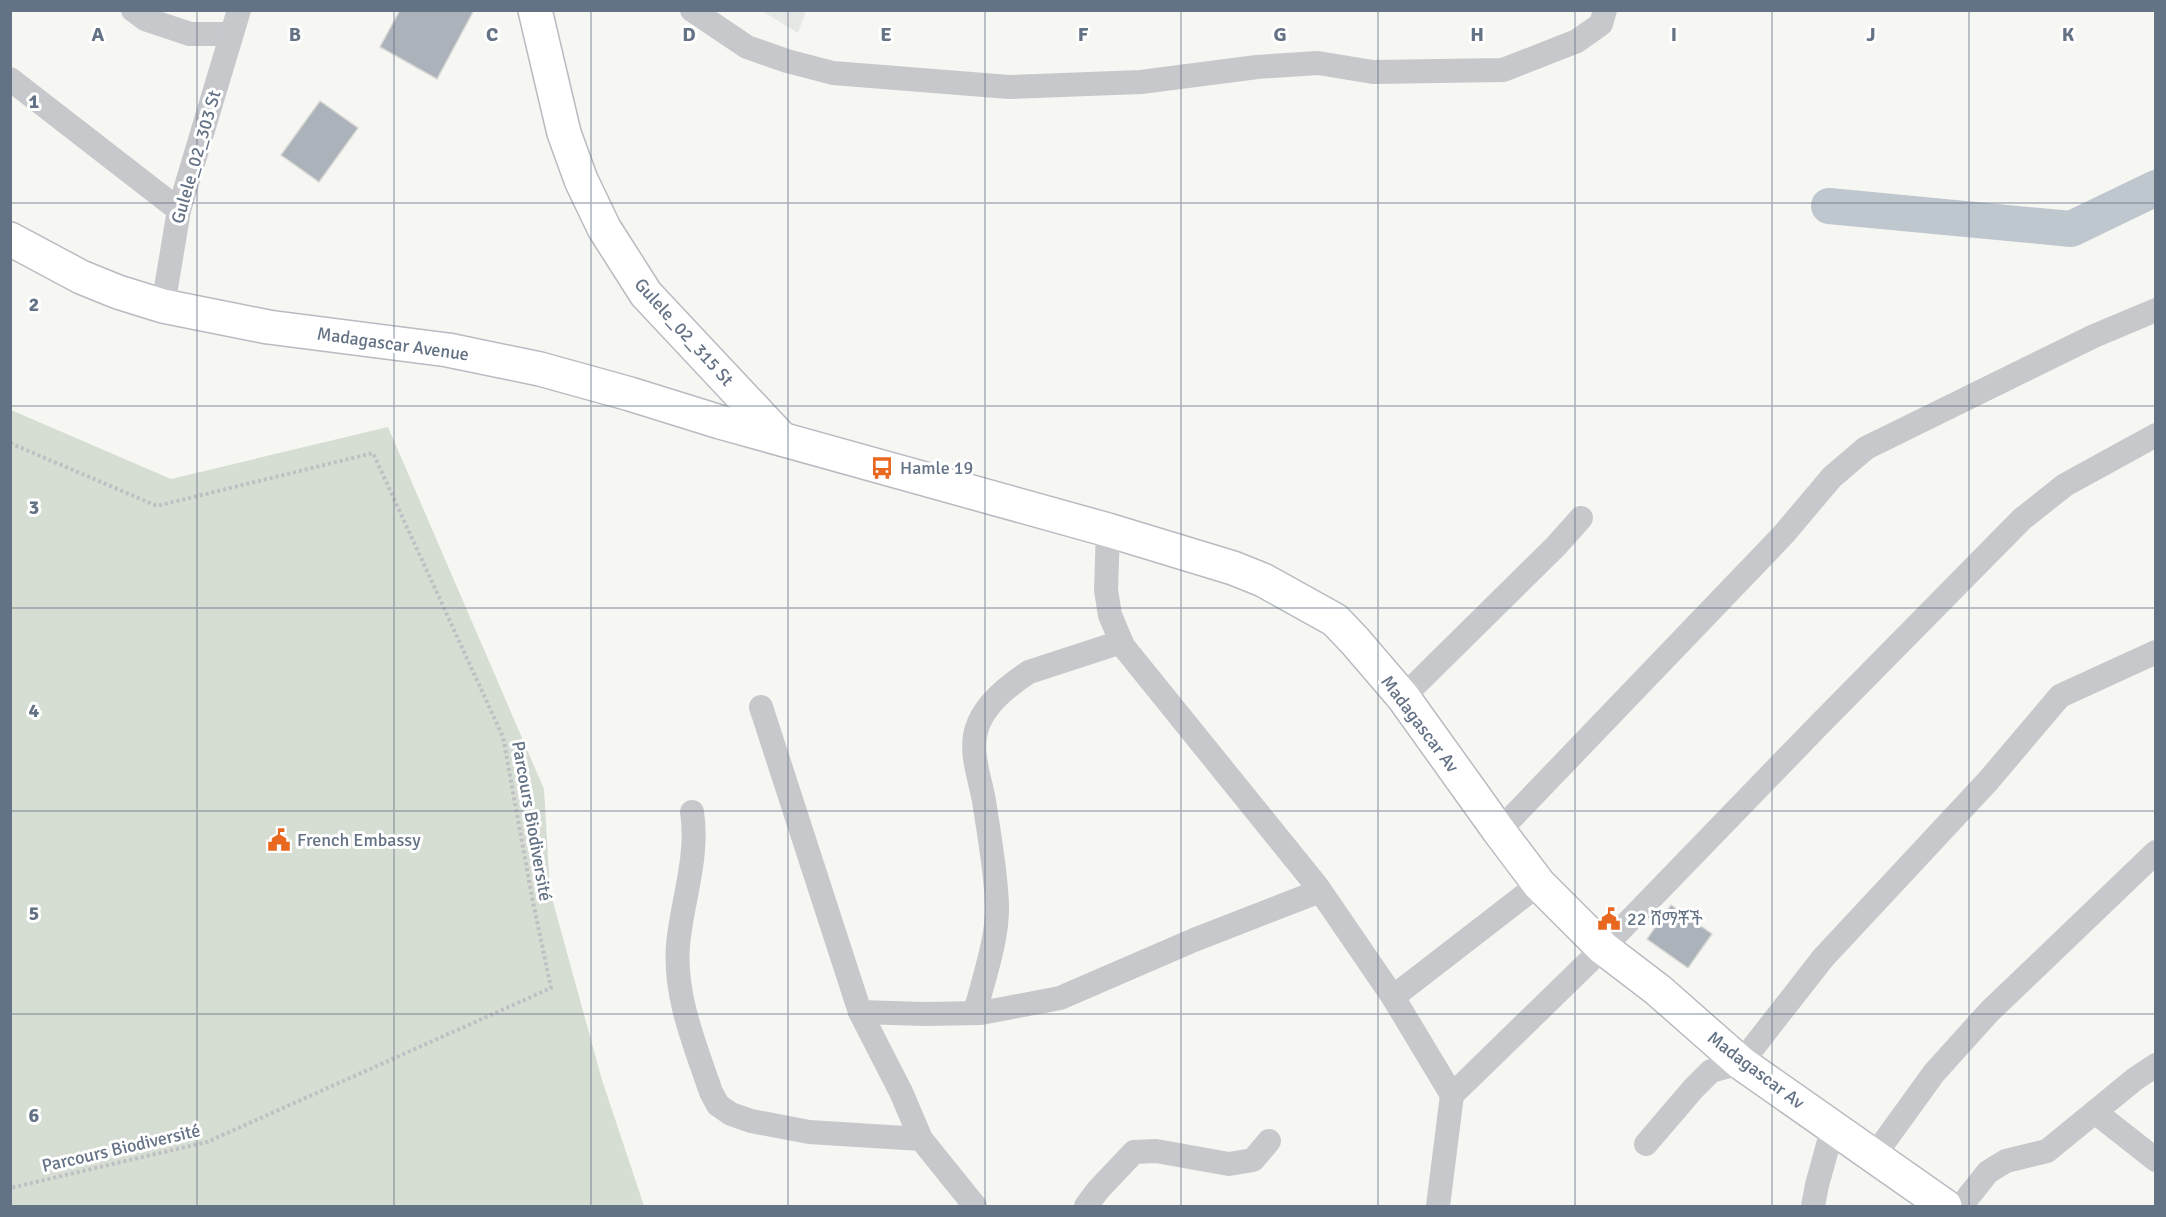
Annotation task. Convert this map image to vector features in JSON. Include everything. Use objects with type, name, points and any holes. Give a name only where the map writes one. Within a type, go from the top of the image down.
[{"type":"main road","name":"Gulele_02_315 St","points":[[536,10],[564,133],[581,180],[604,228],[646,294],[782,439]]},
{"type":"main road","name":"Madagascar Avenue","points":[[10,239],[81,277],[162,306],[268,327],[448,351],[540,369],[782,439]]},
{"type":"main road","name":"Madagascar Av","points":[[782,439],[1108,530],[1233,568],[1263,580],[1335,620],[1403,697],[1539,884],[1603,948],[1658,990],[1741,1063],[1945,1206]]},
{"type":"street","points":[[133,10],[145,19],[190,34],[231,34]]},
{"type":"street","name":"Gulele_02_303 St","points":[[162,306],[179,210],[239,10]]},
{"type":"street","points":[[692,10],[747,47],[787,61],[833,73],[1009,87],[1141,82],[1257,67],[1318,63],[1373,72],[1503,70],[1577,41],[1601,24],[1605,10]]},
{"type":"street","points":[[10,79],[179,210]]},
{"type":"street","points":[[1499,831],[1783,535],[1832,477],[1866,448],[2094,336],[2156,309]]},
{"type":"street","points":[[1452,1095],[1603,948],[2022,519],[2065,485],[2156,435]]},
{"type":"street","points":[[1403,697],[1556,546],[1581,518]]},
{"type":"street","points":[[1108,530],[1106,590],[1110,615],[1121,642],[1320,891],[1393,997],[1452,1095],[1438,1206]]},
{"type":"street","points":[[975,1013],[997,923],[997,904],[985,812],[974,748],[976,731],[981,718],[998,697],[1029,672],[1121,642]]},
{"type":"street","points":[[1646,1144],[1693,1089],[1712,1071],[1741,1063],[1823,958],[1988,781],[2060,696],[2156,652]]},
{"type":"street","points":[[761,707],[860,1012],[901,1092],[921,1139],[975,1206]]},
{"type":"street","points":[[692,812],[694,825],[690,881],[678,946],[681,1000],[711,1092],[718,1105],[731,1114],[751,1121],[809,1132],[921,1139]]},
{"type":"street","points":[[1874,1156],[1934,1073],[1989,1012],[2156,852]]},
{"type":"street","points":[[1393,997],[1539,884]]},
{"type":"street","points":[[860,1012],[975,1013],[1060,998],[1194,940],[1320,891]]},
{"type":"street","points":[[1961,1206],[1988,1172],[2006,1161],[2047,1151],[2134,1078],[2156,1065]]},
{"type":"street","points":[[2095,1112],[2156,1160]]},
{"type":"street","points":[[1814,1206],[1816,1185],[1833,1127]]},
{"type":"street","points":[[1086,1206],[1104,1183],[1134,1152],[1156,1151],[1229,1164],[1253,1160],[1269,1141]]},
{"type":"path","name":"Parcours Biodiversité","points":[[10,443],[157,506],[373,453],[503,737],[551,988],[207,1142],[10,1188]]},
{"type":"shaded area","points":[[806,10],[798,33],[762,11]]},
{"type":"shaded area","name":"French Embassy","points":[[11,410],[171,479],[388,427],[544,789],[550,891],[602,1080],[644,1206],[11,1206]]},
{"type":"building","points":[[400,10],[474,10],[437,79],[380,47]]},
{"type":"building","points":[[320,101],[358,128],[319,182],[281,155]]},
{"type":"building","points":[[1671,905],[1712,934],[1688,968],[1647,939]]},
{"type":"waterway","points":[[1829,206],[2071,229],[2156,188]]},
{"type":"place","name":"Hamle 19","points":[[882,468]]},
{"type":"place","name":"French Embassy","points":[[279,840]]},
{"type":"place","name":"22 ሸማቾች","points":[[1609,919]]}]
